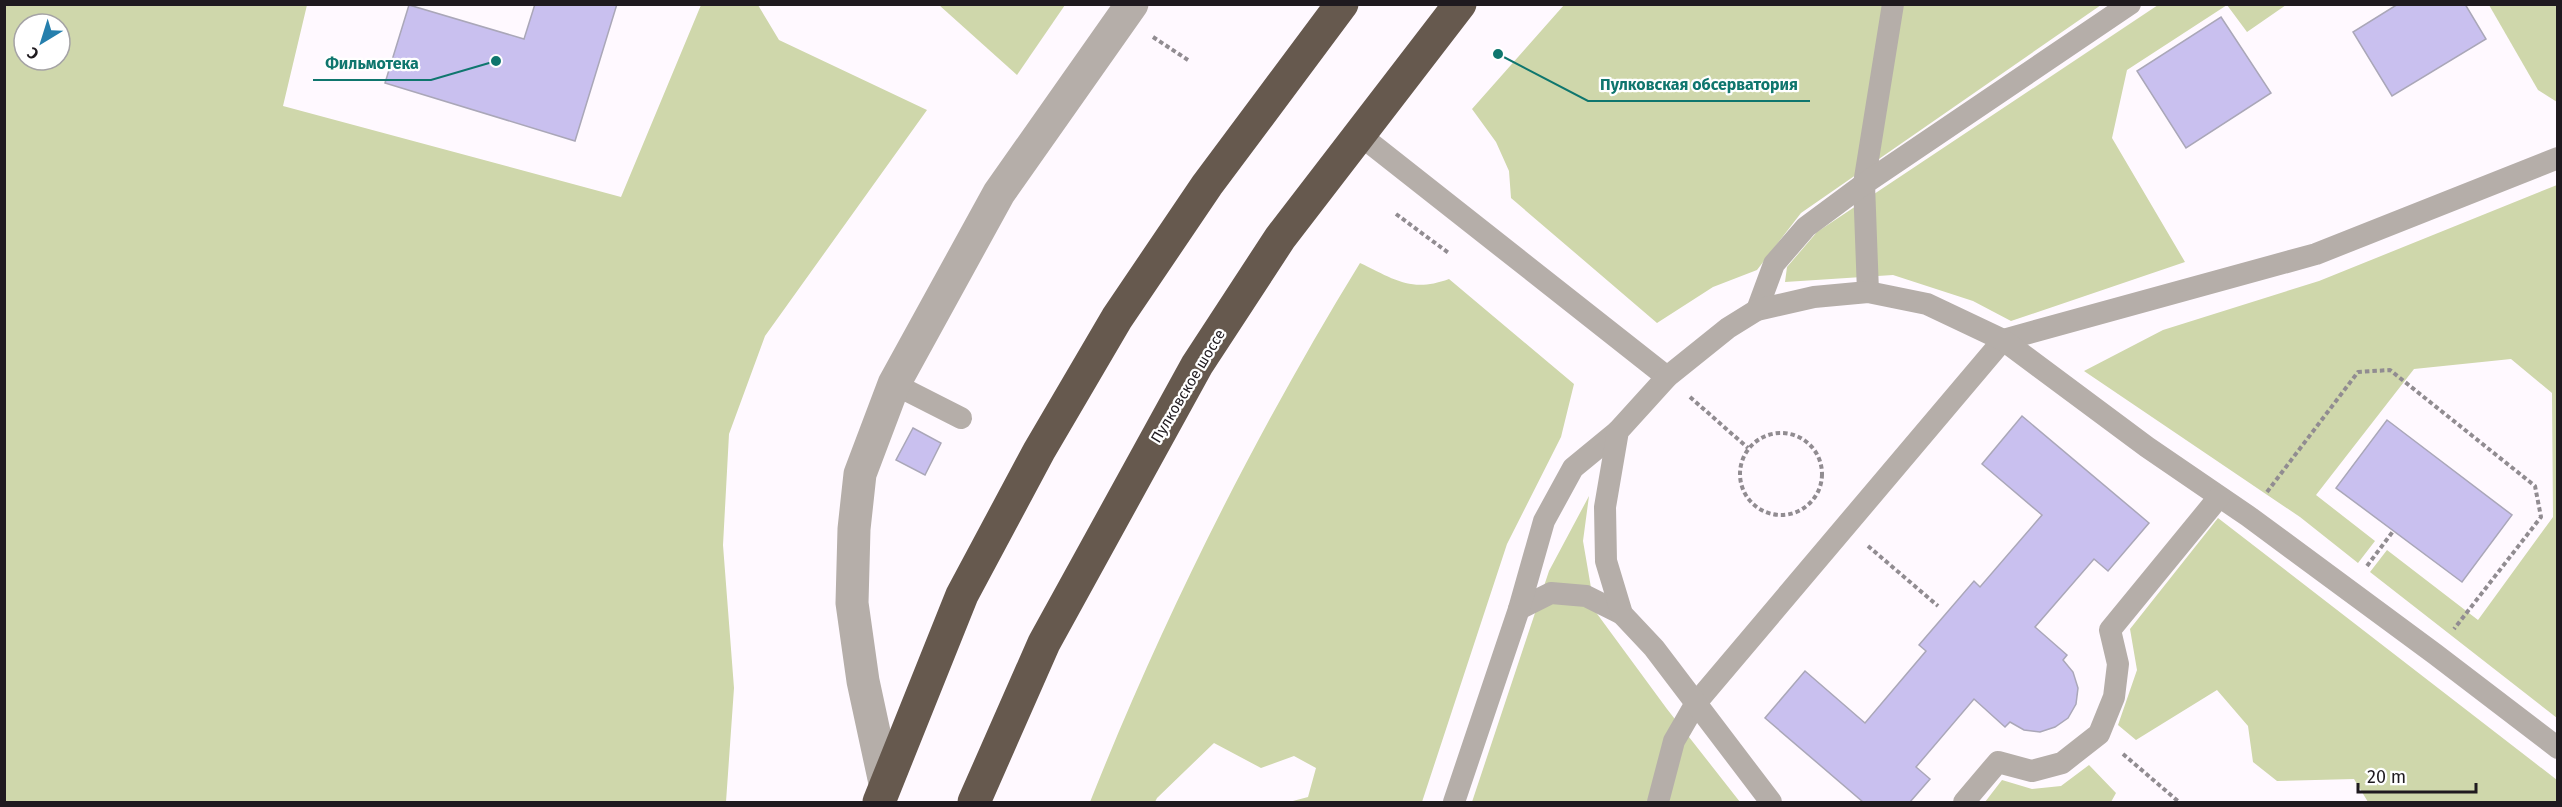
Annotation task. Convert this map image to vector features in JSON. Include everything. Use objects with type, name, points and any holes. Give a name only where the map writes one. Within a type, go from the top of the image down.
[{"type":"highway","points":[[882,793],[962,595],[1039,451],[1117,318],[1207,185],[1342,4]]},
{"type":"highway","name":"Пулковское шоссе","points":[[974,802],[1044,643],[1197,365],[1280,238],[1460,4]]},
{"type":"street","points":[[882,793],[852,603],[854,529],[860,474],[894,384],[999,193],[1132,4]]},
{"type":"lane","points":[[1868,292],[1864,184],[1893,4]]},
{"type":"lane","points":[[1757,310],[1774,264],[1806,227],[1864,184],[2130,4]]},
{"type":"lane","points":[[1360,135],[1667,377]]},
{"type":"lane","points":[[1658,802],[1674,741],[1696,703],[2003,340],[2316,254],[2558,158]]},
{"type":"lane","points":[[1454,802],[1519,609],[1544,521],[1573,468],[1618,430],[1667,377],[1728,328],[1757,310],[1814,297],[1868,292],[1927,304],[2003,340],[2248,516],[2558,748]]},
{"type":"lane","points":[[894,384],[961,418]]},
{"type":"lane","points":[[1618,430],[1605,507],[1606,561],[1622,614]]},
{"type":"lane","points":[[1964,802],[1998,762],[2032,771],[2062,763],[2099,734],[2114,697],[2118,664],[2110,630],[2219,497]]},
{"type":"lane","points":[[1519,609],[1551,594],[1586,596],[1622,614],[1654,648],[1771,802]]},
{"type":"path","points":[[1153,36],[1188,60]]},
{"type":"path","points":[[1396,214],[1450,254]]},
{"type":"path","points":[[2248,516],[2358,372],[2390,370],[2535,486],[2541,517],[2435,654]]},
{"type":"path","points":[[1667,377],[1748,448]]},
{"type":"path","points":[[1776,432],[1792,433],[1806,441],[1818,453],[1823,468],[1822,484],[1815,499],[1802,510],[1787,515],[1770,514],[1756,507],[1745,495],[1740,479],[1741,463],[1748,448],[1760,437],[1776,432]]},
{"type":"path","points":[[1815,499],[1938,606]]},
{"type":"path","points":[[2348,590],[2394,530]]},
{"type":"path","points":[[2099,734],[2179,802]]},
{"type":"green space","points":[[4,5],[307,5],[283,106],[621,197],[701,5],[758,5],[779,40],[927,110],[765,336],[729,434],[723,545],[734,688],[726,802],[5,802]]},
{"type":"green space","points":[[939,5],[1065,5],[1017,75]]},
{"type":"green space","points":[[1564,5],[2101,5],[1801,213],[1757,270],[1713,287],[1657,323],[1511,198],[1509,171],[1496,142],[1472,109]]},
{"type":"green space","points":[[2158,5],[2227,5],[2127,70],[2112,138],[2185,262],[2011,321],[1973,301],[1893,275],[1785,282],[1787,267],[1817,232]]},
{"type":"green space","points":[[2227,5],[2286,5],[2247,32]]},
{"type":"green space","points":[[2489,5],[2557,5],[2557,102],[2538,90]]},
{"type":"green space","points":[[2557,185],[2557,718],[2370,572],[2387,550],[2478,620],[2553,517],[2552,393],[2511,359],[2414,369],[2316,495],[2375,541],[2358,563],[2300,517],[2084,371],[2163,330],[2319,281]]},
{"type":"green space","points":[[1360,263],[1393,279],[1413,284],[1424,285],[1449,279],[1574,384],[1561,437],[1507,544],[1422,802],[1289,802],[1308,797],[1316,768],[1294,756],[1261,768],[1214,743],[1155,802],[1090,802],[1149,663],[1213,527],[1284,393]]},
{"type":"green space","points":[[1589,496],[1583,541],[1595,611],[1667,709],[1740,802],[1472,802],[1549,571]]},
{"type":"green space","points":[[2218,518],[2557,780],[2557,802],[2368,802],[2354,779],[2277,781],[2253,762],[2248,726],[2217,690],[2136,740],[2118,725],[2137,670],[2130,629]]},
{"type":"green space","points":[[2089,765],[2116,793],[2111,802],[1985,802],[2002,780],[2032,789],[2061,786]]},
{"type":"building","points":[[535,4],[617,4],[575,141],[385,83],[409,5],[524,39]]},
{"type":"building","points":[[2398,4],[2465,4],[2486,39],[2392,96],[2353,32]]},
{"type":"building","points":[[2221,17],[2271,93],[2186,148],[2137,71]]},
{"type":"building","points":[[2022,416],[2149,523],[2108,571],[2094,559],[2035,627],[2067,655],[2063,660],[2073,672],[2078,688],[2076,704],[2068,718],[2055,727],[2040,732],[2024,730],[2010,722],[2005,727],[1974,699],[1916,767],[1930,779],[1910,802],[1863,802],[1765,718],[1805,671],[1865,723],[1926,651],[1919,645],[1974,581],[1980,587],[2042,515],[1982,464]]},
{"type":"building","points":[[2387,420],[2512,515],[2462,582],[2336,488]]},
{"type":"building","points":[[913,428],[941,443],[925,475],[896,460]]},
{"type":"place","name":"Пулковская обсерватория","points":[[1498,54]]},
{"type":"place","name":"Фильмотека","points":[[496,61]]}]
